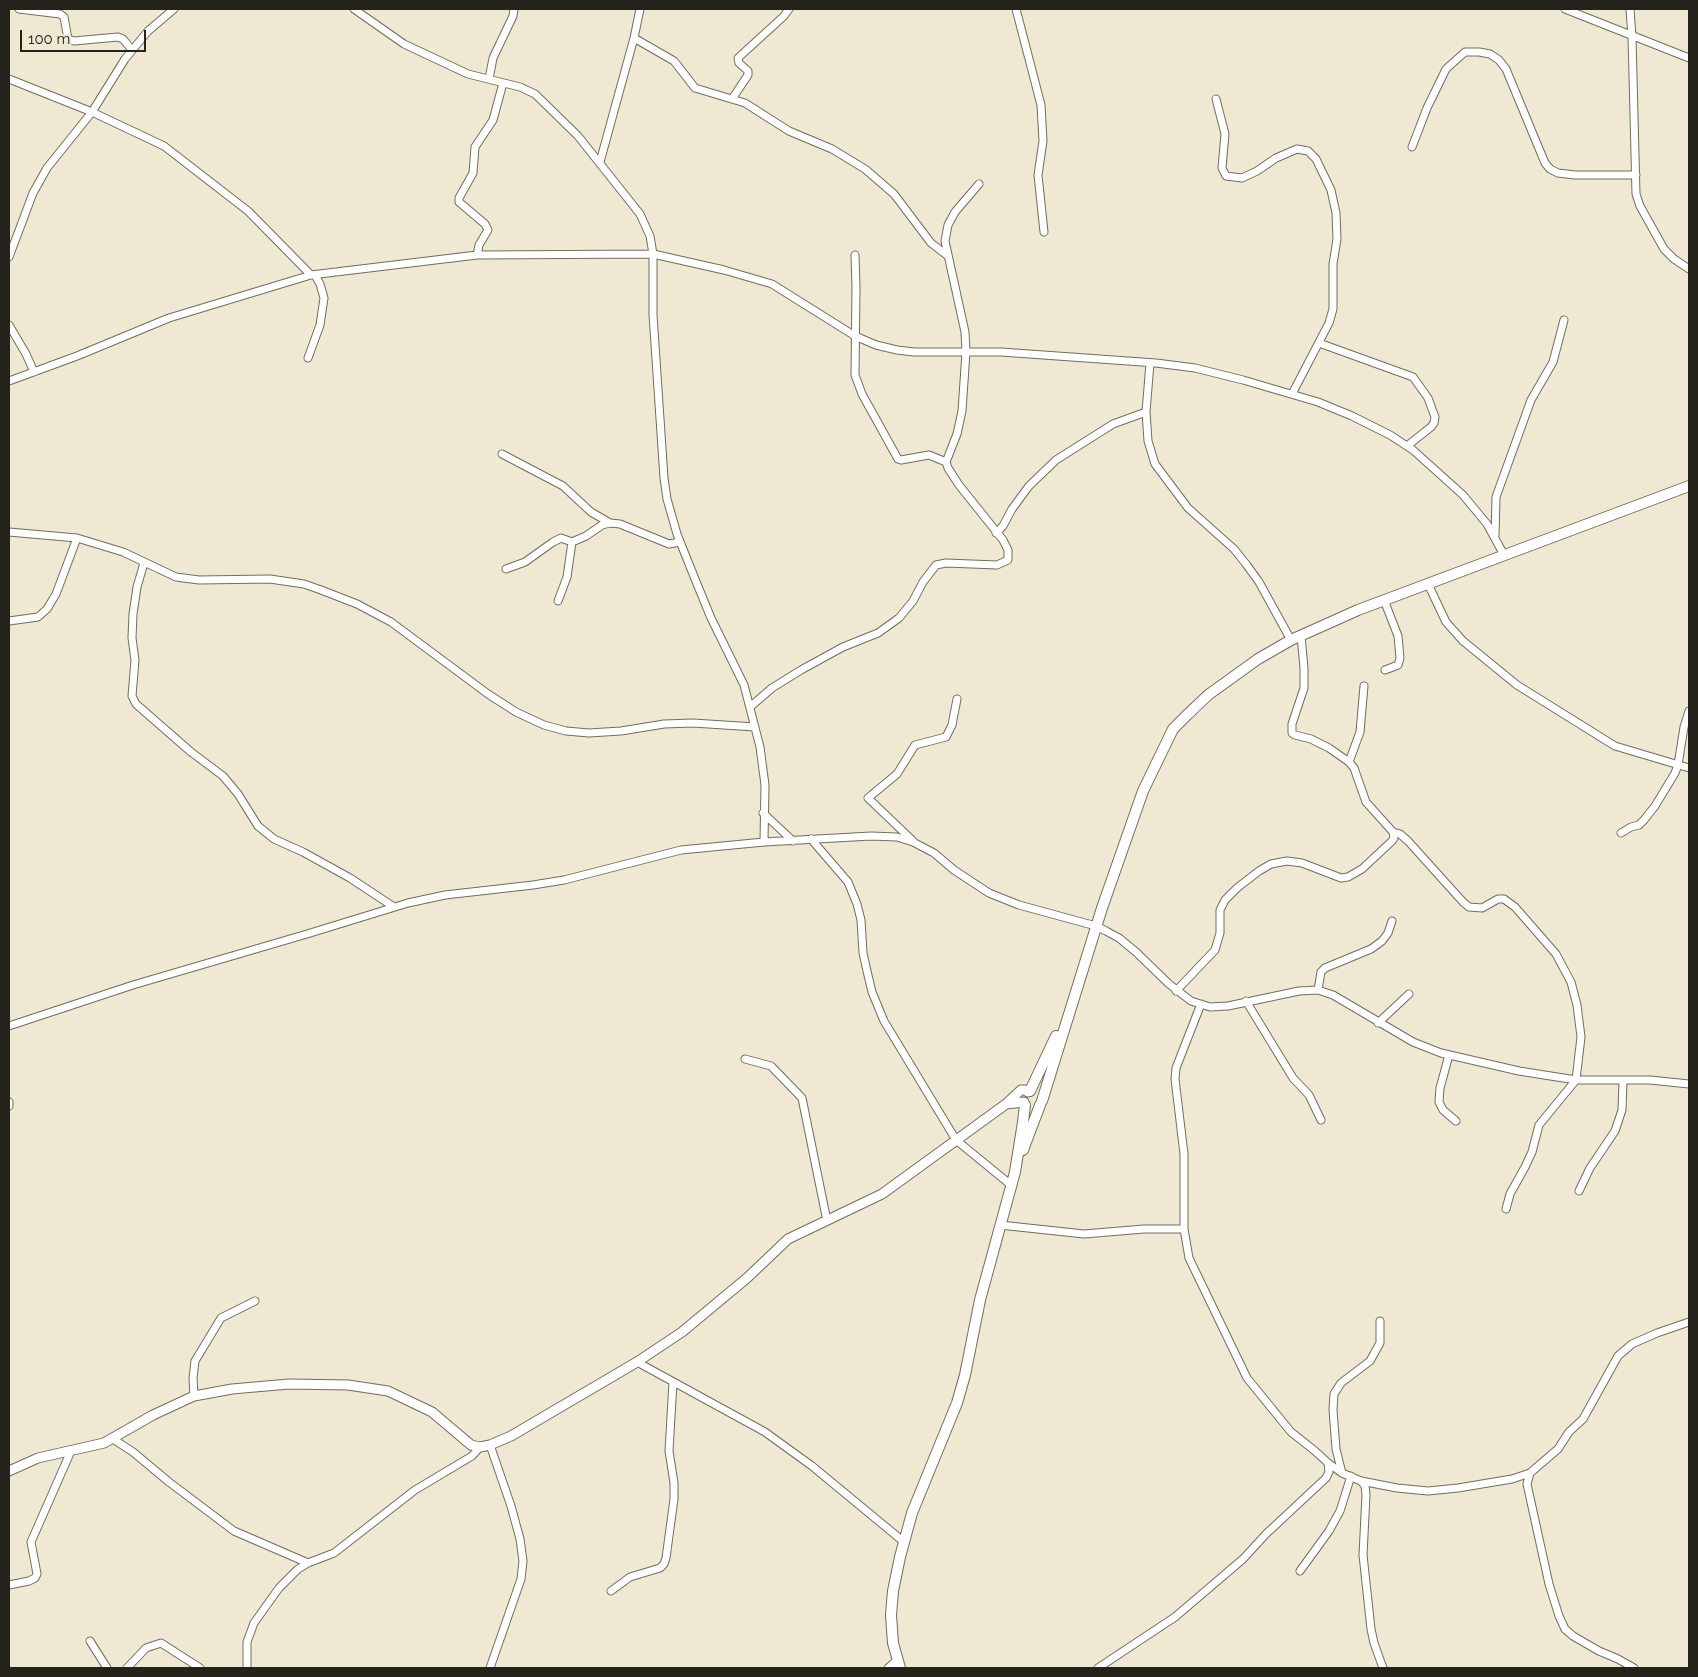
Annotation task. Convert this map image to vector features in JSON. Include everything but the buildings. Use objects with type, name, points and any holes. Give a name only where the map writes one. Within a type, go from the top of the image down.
[{"type":"main road","points":[[899,1664],[893,1643],[892,1591],[912,1513],[957,1404],[965,1375],[980,1300],[1011,1185],[1041,1103],[1096,926],[1143,791],[1173,729],[1208,696],[1258,659],[1291,640],[1358,610],[1689,486]]},
{"type":"main road","points":[[1015,1172],[1025,1095],[1029,1091],[1069,1011]]},
{"type":"main road","points":[[1029,1091],[1040,1094],[1041,1103]]},
{"type":"main road","points":[[1024,1104],[1031,1108],[1038,1107],[1041,1103]]},
{"type":"street","points":[[19,9],[60,14],[64,17],[68,39],[74,41],[118,37],[123,39],[132,50]]},
{"type":"street","points":[[9,257],[32,193],[47,168],[92,112],[132,50],[148,31],[174,9]]},
{"type":"street","points":[[354,9],[404,44],[468,74],[520,87],[535,94],[578,136],[640,214],[650,236],[653,254],[653,315],[667,499],[680,542],[711,618],[744,685],[755,727],[765,785],[763,813],[764,842]]},
{"type":"street","points":[[489,79],[493,58],[513,16],[514,9]]},
{"type":"street","points":[[600,162],[634,38],[640,9]]},
{"type":"street","points":[[732,99],[748,74],[748,71],[739,63],[738,58],[784,16],[788,9]]},
{"type":"street","points":[[1016,9],[1042,105],[1043,140],[1038,175],[1044,232]]},
{"type":"street","points":[[1565,9],[1689,58]]},
{"type":"street","points":[[1630,9],[1636,194],[1652,230],[1664,249],[1674,259],[1689,269]]},
{"type":"street","points":[[634,38],[674,61],[695,88],[745,103],[789,131],[832,149],[865,169],[894,194],[931,244],[948,256]]},
{"type":"street","points":[[1412,147],[1446,69],[1465,52],[1479,52],[1490,54],[1499,60],[1506,69],[1545,163],[1550,169],[1558,173],[1575,175],[1636,175]]},
{"type":"street","points":[[9,79],[92,112],[164,146],[248,211],[313,275],[324,298],[320,325],[308,358]]},
{"type":"street","points":[[477,255],[479,245],[488,230],[481,220],[460,202],[459,198],[473,173],[475,147],[494,120],[503,83]]},
{"type":"street","points":[[1216,99],[1225,134],[1222,168],[1226,176],[1242,178],[1257,171],[1276,158],[1297,149],[1308,151],[1316,159],[1331,190],[1336,213],[1333,309],[1329,323],[1292,394]]},
{"type":"street","points":[[750,707],[772,688],[816,661],[843,647],[878,633],[899,618],[913,601],[923,582],[936,565],[946,563],[997,565],[1008,560],[1008,550],[959,485],[946,462],[957,434],[962,410],[966,352],[965,332],[945,242],[948,225],[955,212],[979,184]]},
{"type":"street","points":[[9,381],[170,318],[313,275],[477,255],[653,254],[724,270],[772,284],[855,336],[876,345],[896,350],[914,352],[1001,352],[1194,368],[1318,402],[1352,416],[1390,435],[1407,446],[1463,495],[1496,537],[1504,554]]},
{"type":"street","points":[[854,255],[856,287],[855,375],[862,394],[895,456],[901,460],[929,455],[946,462]]},
{"type":"street","points":[[1496,537],[1496,497],[1531,400],[1553,362],[1564,320]]},
{"type":"street","points":[[9,325],[34,372]]},
{"type":"street","points":[[1319,343],[1413,377],[1428,398],[1436,418],[1431,427],[1407,446]]},
{"type":"street","points":[[1150,363],[1146,412],[1148,441],[1155,464],[1188,508],[1234,549],[1246,564],[1259,582],[1291,640]]},
{"type":"street","points":[[996,533],[1003,526],[1012,509],[1029,486],[1056,460],[1113,424],[1146,412]]},
{"type":"street","points":[[502,454],[563,486],[591,512],[610,523]]},
{"type":"street","points":[[506,569],[525,562],[561,538],[572,542],[586,536],[602,524],[620,524],[669,544],[680,542]]},
{"type":"street","points":[[9,532],[77,538],[123,552],[176,577],[199,580],[270,579],[304,584],[321,590],[357,604],[391,622],[488,694],[516,712],[544,726],[566,731],[589,733],[621,732],[664,724],[693,723],[755,727]]},
{"type":"street","points":[[9,621],[38,617],[47,609],[56,594],[77,538]]},
{"type":"street","points":[[558,601],[567,577],[572,542]]},
{"type":"street","points":[[144,563],[137,587],[133,614],[132,638],[135,660],[132,696],[136,704],[191,752],[223,776],[238,794],[258,826],[274,839],[303,852],[350,878],[394,907]]},
{"type":"street","points":[[1428,584],[1435,603],[1451,629],[1462,641],[1517,684],[1615,746],[1689,768]]},
{"type":"street","points":[[1384,600],[1398,636],[1400,658],[1398,665],[1385,670]]},
{"type":"street","points":[[1301,636],[1304,688],[1292,724],[1292,733],[1329,748],[1349,762],[1354,768],[1366,802],[1393,832],[1400,834],[1408,841],[1463,902],[1470,907],[1482,908],[1498,899],[1504,899],[1514,907],[1556,954],[1571,982],[1577,1005],[1581,1037],[1576,1080],[1539,1125],[1532,1152],[1510,1194],[1506,1209]]},
{"type":"street","points":[[1349,762],[1360,732],[1364,686]]},
{"type":"street","points":[[913,842],[868,798],[897,774],[915,745],[946,737],[952,725],[957,699]]},
{"type":"street","points":[[1621,833],[1640,825],[1675,773],[1689,711]]},
{"type":"street","points":[[763,813],[793,841]]},
{"type":"street","points":[[1176,991],[1215,950],[1220,933],[1220,910],[1225,900],[1259,871],[1271,864],[1287,861],[1302,863],[1341,878],[1348,877],[1362,869],[1392,841],[1394,838],[1393,832]]},
{"type":"street","points":[[9,1026],[133,985],[394,907],[445,895],[564,880],[681,850],[764,842],[871,836],[897,838],[913,842],[934,853],[954,870],[990,893],[1019,905],[1096,926],[1119,938],[1176,991],[1191,1001],[1210,1007],[1228,1006],[1299,991],[1318,990],[1333,995],[1413,1042],[1449,1055],[1519,1071],[1576,1080],[1650,1080],[1689,1084]]},
{"type":"street","points":[[811,839],[848,882],[857,904],[872,992],[884,1021],[956,1140],[1011,1185]]},
{"type":"street","points":[[1318,990],[1321,972],[1326,968],[1371,949],[1382,941],[1388,933],[1392,922]]},
{"type":"street","points":[[1378,1022],[1409,994]]},
{"type":"street","points":[[1246,1001],[1293,1078],[1309,1095],[1321,1120]]},
{"type":"street","points":[[1201,1004],[1176,1068],[1175,1079],[1184,1154],[1184,1229],[1189,1258],[1196,1276],[1222,1324],[1247,1378],[1257,1393],[1291,1432],[1342,1473],[1361,1481],[1397,1488],[1428,1491],[1458,1488],[1530,1473],[1558,1448],[1569,1432],[1583,1418],[1618,1356],[1632,1344],[1689,1322]]},
{"type":"street","points":[[9,1020],[26,1021]]},
{"type":"street","points":[[1449,1055],[1440,1088],[1439,1102],[1443,1110],[1456,1121]]},
{"type":"street","points":[[746,1059],[771,1066],[802,1098],[827,1221]]},
{"type":"street","points":[[1579,1191],[1590,1168],[1615,1131],[1622,1110],[1623,1081]]},
{"type":"street","points":[[9,1471],[38,1458],[104,1443],[153,1415],[194,1396],[232,1389],[289,1384],[348,1385],[388,1391],[432,1412],[471,1445],[480,1447],[490,1445],[511,1436],[637,1362],[682,1332],[747,1278],[788,1239],[882,1194],[1006,1104],[1021,1090],[1029,1091]]},
{"type":"street","points":[[1006,1104],[1024,1104]]},
{"type":"street","points":[[1000,1225],[1084,1234],[1144,1229],[1184,1229]]},
{"type":"street","points":[[194,1396],[193,1378],[195,1361],[221,1318],[255,1301]]},
{"type":"street","points":[[1342,1473],[1336,1449],[1333,1410],[1334,1394],[1341,1383],[1370,1361],[1380,1343],[1380,1321]]},
{"type":"street","points":[[637,1362],[765,1432],[812,1466],[904,1542]]},
{"type":"street","points":[[610,1591],[630,1577],[660,1568],[666,1558],[674,1499],[674,1482],[669,1450],[673,1382]]},
{"type":"street","points":[[113,1439],[133,1452],[169,1482],[234,1530],[308,1563]]},
{"type":"street","points":[[490,1445],[511,1506],[520,1539],[523,1561],[521,1579],[490,1668]]},
{"type":"street","points":[[246,1668],[247,1642],[254,1623],[279,1588],[298,1569],[334,1553],[415,1490],[472,1456],[480,1447]]},
{"type":"street","points":[[9,1585],[29,1581],[35,1578],[37,1574],[32,1542],[71,1451]]},
{"type":"street","points":[[1098,1668],[1176,1616],[1243,1560],[1273,1528],[1326,1478],[1329,1472],[1328,1463]]},
{"type":"street","points":[[1530,1473],[1527,1484],[1549,1584],[1565,1629],[1592,1647],[1618,1658],[1634,1668]]},
{"type":"street","points":[[1300,1571],[1329,1531],[1340,1511],[1351,1476]]},
{"type":"street","points":[[1361,1481],[1365,1486],[1366,1495],[1363,1555],[1371,1629],[1383,1668]]},
{"type":"street","points":[[90,1641],[107,1668]]},
{"type":"street","points":[[127,1668],[146,1648],[161,1644],[200,1668]]},
{"type":"street","points":[[888,1668],[899,1664]]}]
